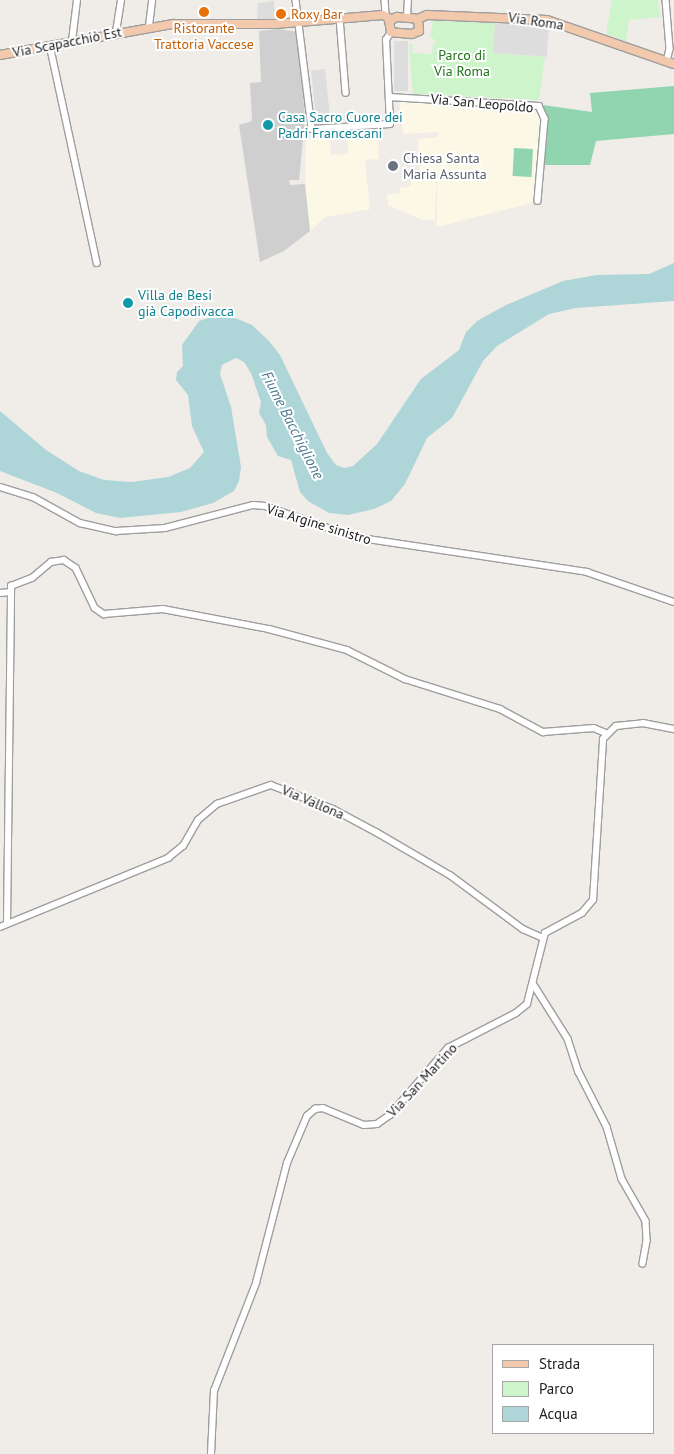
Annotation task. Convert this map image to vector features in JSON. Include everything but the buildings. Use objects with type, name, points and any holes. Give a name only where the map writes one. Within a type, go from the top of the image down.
[{"type":"main road","name":"Via Roma","points":[[388,17],[407,15],[418,19],[427,15],[547,20],[650,55],[672,60]]},
{"type":"main road","points":[[149,26],[299,22],[340,18],[388,17],[391,32],[417,33],[421,26],[418,19]]},
{"type":"main road","name":"Via Scapacchiò Est","points":[[0,55],[149,26]]},
{"type":"street","points":[[72,40],[77,0]]},
{"type":"street","points":[[116,32],[121,0]]},
{"type":"street","points":[[149,26],[152,0]]},
{"type":"street","points":[[296,0],[312,129],[390,124],[386,40],[391,32]]},
{"type":"street","points":[[386,0],[388,17]]},
{"type":"street","points":[[407,15],[408,0]]},
{"type":"street","points":[[666,0],[672,60]]},
{"type":"street","points":[[340,18],[346,93]]},
{"type":"street","points":[[50,45],[97,263]]},
{"type":"street","name":"Via San Leopoldo","points":[[389,96],[539,106],[545,119],[538,201]]},
{"type":"street","name":"Via Argine sinistro","points":[[0,487],[32,496],[80,523],[116,531],[165,528],[253,506],[265,506],[354,537],[587,572],[674,602]]},
{"type":"street","points":[[7,924],[11,592],[14,583],[32,578],[51,562],[64,560],[76,568],[95,608],[104,614],[163,609],[269,629],[347,650],[387,672],[500,709],[543,732],[594,728],[606,733]]},
{"type":"street","points":[[0,593],[11,592]]},
{"type":"street","points":[[543,938],[546,932],[582,913],[593,900],[600,750],[606,733],[616,726],[642,723],[674,729]]},
{"type":"street","name":"Via Vallona","points":[[0,927],[168,858],[183,846],[198,820],[217,804],[271,786],[333,809],[376,832],[450,874],[523,929],[543,938]]},
{"type":"street","name":"Via San Martino","points":[[211,1454],[211,1402],[216,1383],[256,1283],[287,1163],[307,1116],[315,1109],[323,1108],[364,1124],[383,1121],[448,1048],[523,1009],[531,996],[543,938]]},
{"type":"street","points":[[534,985],[568,1039],[579,1072],[607,1128],[622,1180],[646,1221],[648,1241],[643,1264]]},
{"type":"shaded area","points":[[274,1],[275,20],[257,20],[258,3]]},
{"type":"shaded area","points":[[495,23],[549,27],[547,57],[493,53]]},
{"type":"shaded area","points":[[277,29],[299,32],[305,120],[299,180],[289,180],[290,185],[305,184],[310,231],[284,251],[260,262],[239,125],[252,121],[250,83],[261,82],[259,31]]},
{"type":"shaded area","points":[[394,41],[408,41],[408,91],[394,91]]},
{"type":"shaded area","points":[[325,69],[330,117],[316,118],[311,70]]},
{"type":"shaded area","points":[[399,99],[459,107],[467,104],[533,108],[540,113],[535,202],[437,227],[437,166],[435,220],[422,220],[388,205],[387,195],[400,193],[400,188],[411,186],[410,175],[420,175],[418,139],[438,137],[438,132],[403,134]]},
{"type":"shaded area","points":[[378,133],[379,159],[365,160],[370,209],[325,217],[310,231],[305,184],[306,138],[329,137],[331,155],[336,155],[348,153],[347,136]]},
{"type":"green space","points":[[612,0],[658,0],[660,17],[629,20],[626,41],[606,34]]},
{"type":"green space","name":"Parco di Via Roma","points":[[433,21],[495,23],[493,53],[545,57],[539,100],[413,94],[409,44],[413,44],[412,53],[432,54],[433,45],[437,41],[430,37]]},
{"type":"green space","points":[[674,86],[674,134],[596,141],[590,165],[542,165],[548,120],[543,105],[592,112],[590,93]]},
{"type":"green space","points":[[514,148],[533,149],[532,177],[513,176]]},
{"type":"water","name":"Fiume Bacchiglione","points":[[674,263],[674,301],[576,308],[549,314],[497,346],[483,361],[452,418],[427,438],[405,484],[391,501],[374,509],[348,515],[329,513],[308,501],[300,492],[291,460],[278,456],[267,437],[266,425],[259,413],[261,402],[251,373],[244,362],[236,358],[222,365],[220,374],[231,407],[241,467],[239,481],[234,491],[213,503],[181,512],[120,518],[96,513],[57,493],[0,471],[0,411],[46,450],[79,471],[104,480],[132,482],[168,477],[190,468],[204,452],[192,426],[188,395],[176,380],[177,372],[183,366],[182,345],[199,321],[223,313],[252,325],[268,340],[280,355],[327,453],[336,465],[344,468],[353,466],[377,444],[421,379],[459,350],[466,332],[477,321],[506,305],[563,281],[597,275],[649,274]]},
{"type":"place","name":"Ristorante Trattoria Vaccese","points":[[204,12]]},
{"type":"place","name":"Roxy Bar","points":[[281,14]]},
{"type":"place","name":"Casa Sacro Cuore dei Padri Francescani","points":[[268,125]]},
{"type":"place","name":"Chiesa Santa Maria Assunta","points":[[393,166]]},
{"type":"place","name":"Villa de Besi già Capodivacca","points":[[128,303]]}]
